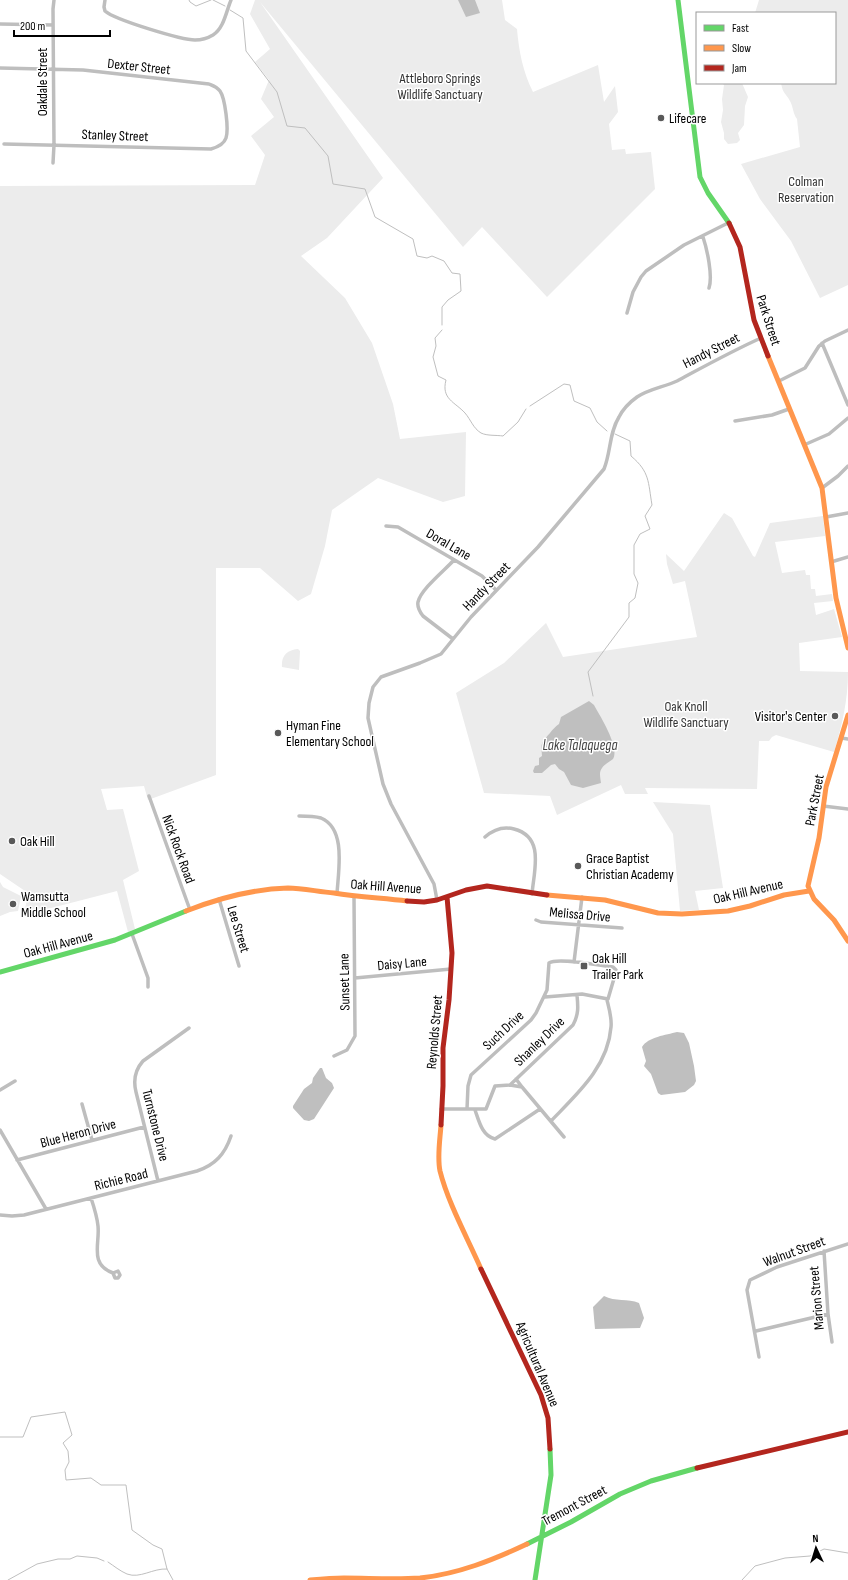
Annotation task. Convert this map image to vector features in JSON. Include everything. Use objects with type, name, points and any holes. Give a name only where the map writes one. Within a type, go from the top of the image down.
[{"type":"main road","name":"Park Street","points":[[678,0],[700,177],[708,194],[735,233],[740,246],[749,304],[789,409],[822,488],[838,611],[848,648]]},
{"type":"main road","name":"Park Street","points":[[809,891],[808,881],[819,838],[826,787],[848,715]]},
{"type":"main road","name":"Oak Hill Avenue","points":[[0,972],[88,949],[132,934],[219,899],[238,894],[276,888],[290,888],[415,902],[436,900],[466,890],[487,886],[532,894],[605,900],[658,913],[688,914],[713,913],[739,909],[784,895],[809,891]]},
{"type":"main road","points":[[809,891],[814,899],[834,920],[848,941]]},
{"type":"main road","name":"Reynolds Street","points":[[440,1170],[439,1148],[443,1048],[452,953],[448,896]]},
{"type":"main road","name":"Agricultural Avenue","points":[[440,1170],[446,1190],[485,1278],[541,1395],[548,1418],[551,1475],[535,1580]]},
{"type":"main road","name":"Tremont Street","points":[[310,1580],[343,1578],[394,1579],[446,1574],[484,1563],[576,1520],[620,1494],[651,1481],[681,1472],[848,1432]]},
{"type":"street","name":"Oakdale Street","points":[[52,163],[54,145],[54,0]]},
{"type":"street","points":[[105,0],[105,11],[114,17],[134,25],[196,40],[209,37],[220,28],[231,0]]},
{"type":"street","points":[[0,24],[53,25]]},
{"type":"street","name":"Dexter Street","points":[[0,68],[83,70],[210,84],[216,87],[223,96],[227,130],[226,138],[223,142]]},
{"type":"street","name":"Stanley Street","points":[[4,144],[211,149],[217,147],[223,142]]},
{"type":"street","points":[[628,314],[633,292],[641,277],[652,266],[684,246],[728,223]]},
{"type":"street","points":[[703,237],[706,245],[711,282],[709,288]]},
{"type":"street","points":[[779,381],[805,368],[822,343],[848,330]]},
{"type":"street","name":"Handy Street","points":[[436,900],[434,884],[385,792],[368,718],[368,709],[373,687],[381,677],[441,654],[471,617],[538,547],[599,477],[608,461],[613,429],[623,410],[631,402],[639,396],[676,381],[710,362],[761,338]]},
{"type":"street","points":[[822,343],[848,405]]},
{"type":"street","points":[[735,421],[772,415],[789,409]]},
{"type":"street","points":[[804,445],[829,434],[848,418]]},
{"type":"street","points":[[822,488],[848,466]]},
{"type":"street","points":[[826,517],[848,513]]},
{"type":"street","name":"Doral Lane","points":[[386,526],[398,527],[482,576],[496,590]]},
{"type":"street","points":[[831,562],[848,557]]},
{"type":"street","points":[[453,639],[423,616],[418,605],[421,596],[454,560]]},
{"type":"street","points":[[841,738],[848,739]]},
{"type":"street","name":"Nick Rock Road","points":[[148,796],[190,910]]},
{"type":"street","points":[[823,806],[848,809]]},
{"type":"street","points":[[300,816],[319,818],[331,825],[336,834],[339,842],[337,894]]},
{"type":"street","points":[[485,837],[492,831],[507,827],[520,831],[532,840],[535,847],[536,856],[532,894]]},
{"type":"street","name":"Sunset Lane","points":[[334,1056],[347,1050],[356,1036],[354,896]]},
{"type":"street","points":[[551,1122],[583,1088],[596,1070],[604,1054],[611,1022],[607,1000],[610,997],[616,970],[613,967],[574,962],[582,897]]},
{"type":"street","name":"Lee Street","points":[[219,899],[239,966]]},
{"type":"street","name":"Melissa Drive","points":[[536,920],[541,922],[622,928]]},
{"type":"street","points":[[132,934],[148,978],[148,987]]},
{"type":"street","name":"Such Drive","points":[[467,1110],[468,1086],[471,1075],[531,1020],[536,1013],[545,996],[549,963],[556,961],[574,962]]},
{"type":"street","name":"Daisy Lane","points":[[355,978],[451,969]]},
{"type":"street","name":"Shanley Drive","points":[[510,1085],[573,1025],[579,1010],[577,995]]},
{"type":"street","points":[[545,996],[594,996],[607,1000]]},
{"type":"street","name":"Turnstone Drive","points":[[158,1181],[144,1127],[134,1078],[143,1061],[189,1028]]},
{"type":"street","points":[[516,1079],[564,1137]]},
{"type":"street","points":[[0,1090],[15,1081]]},
{"type":"street","points":[[441,1109],[486,1109],[494,1086],[510,1085],[522,1087]]},
{"type":"street","points":[[82,1104],[92,1140]]},
{"type":"street","points":[[475,1110],[484,1132],[495,1140],[540,1109]]},
{"type":"street","name":"Blue Heron Drive","points":[[17,1160],[144,1127]]},
{"type":"street","points":[[0,1130],[46,1209]]},
{"type":"street","name":"Richie Road","points":[[0,1215],[18,1216],[197,1171],[210,1166],[222,1154],[231,1136]]},
{"type":"street","points":[[91,1198],[98,1227],[96,1249],[98,1256],[104,1267],[113,1273]]},
{"type":"street","name":"Walnut Street","points":[[756,1332],[747,1290],[749,1281],[754,1277],[777,1267],[848,1244]]},
{"type":"street","name":"Marion Street","points":[[824,1251],[828,1314],[832,1342]]},
{"type":"street","points":[[759,1357],[756,1332],[828,1314]]},
{"type":"green space","name":"Attleboro Springs Wildlife Sanctuary","points":[[255,0],[502,0],[505,20],[517,29],[522,62],[533,92],[598,65],[604,102],[615,86],[618,112],[609,124],[612,150],[625,149],[626,154],[651,152],[655,189],[547,297],[482,227],[463,247],[260,2],[383,178],[327,238],[301,256],[345,298],[372,343],[393,404],[400,439],[466,432],[465,496],[443,502],[378,478],[332,510],[325,546],[311,594],[298,601],[260,568],[216,568],[216,775],[148,800],[144,786],[101,789],[107,810],[123,809],[139,871],[123,880],[135,929],[128,932],[117,891],[24,915],[28,893],[0,874],[0,186],[255,185],[265,155],[251,136],[274,117],[261,99],[269,80],[255,62],[270,49],[250,14]]},
{"type":"green space","name":"Colman Reservation","points":[[759,0],[848,0],[848,285],[820,298],[791,241],[760,199],[741,164],[800,147],[797,119],[791,103],[783,91],[781,84],[836,84],[836,12],[755,12]]},
{"type":"green space","points":[[723,84],[742,84],[748,97],[745,106],[744,125],[738,133],[740,140],[737,143],[728,144],[724,139],[721,122]]},
{"type":"green space","name":"Oak Knoll Wildlife Sanctuary","points":[[724,513],[732,518],[753,556],[755,557],[770,523],[823,516],[825,536],[775,542],[782,573],[805,570],[806,575],[810,575],[811,589],[815,589],[816,596],[832,594],[833,601],[814,603],[816,615],[834,609],[842,637],[799,643],[800,671],[848,672],[844,713],[834,752],[776,735],[769,741],[759,741],[757,789],[645,788],[648,794],[625,794],[621,785],[557,815],[550,796],[484,793],[456,693],[504,663],[546,623],[563,657],[697,637],[685,581],[673,584],[667,564],[666,554],[684,571]]},
{"type":"green space","points":[[298,649],[300,651],[299,670],[282,667],[286,654]]},
{"type":"green space","points":[[653,802],[710,805],[723,888],[695,891],[699,910],[680,911],[673,834]]},
{"type":"green space","points":[[0,882],[3,887],[21,896],[18,911],[0,916]]},
{"type":"water","points":[[458,0],[475,0],[480,13],[466,17]]},
{"type":"water","name":"Lake Talaquega","points":[[589,701],[594,705],[612,740],[614,747],[613,759],[603,766],[601,771],[601,783],[583,788],[571,785],[564,772],[555,764],[551,765],[542,773],[534,773],[533,771],[535,766],[539,765],[539,758],[542,756],[542,743],[559,724],[561,717]]},
{"type":"water","points":[[677,1032],[684,1033],[689,1043],[696,1081],[694,1085],[685,1092],[661,1095],[658,1093],[651,1074],[644,1066],[646,1061],[642,1047],[648,1041],[663,1035]]},
{"type":"water","points":[[320,1068],[322,1068],[326,1078],[332,1083],[334,1088],[314,1119],[309,1121],[304,1120],[293,1108],[293,1106],[304,1089],[312,1083],[313,1078]]},
{"type":"water","points":[[604,1296],[639,1303],[644,1318],[640,1328],[595,1329],[593,1307]]},
{"type":"waterway","points":[[189,0],[196,6],[211,0]]},
{"type":"waterway","points":[[213,0],[225,6]]},
{"type":"waterway","points":[[230,10],[243,18],[246,51],[277,92],[287,126],[305,128],[328,156],[333,184],[365,189],[375,217],[413,239],[417,256],[427,258],[432,256],[444,261],[452,273],[460,274],[461,291],[448,300],[442,307],[442,325]]},
{"type":"waterway","points":[[442,330],[435,338],[436,346],[433,357],[438,376],[446,380],[445,392],[447,396],[465,413],[478,431],[486,435],[503,436],[518,422],[526,409]]},
{"type":"waterway","points":[[530,406],[564,384],[570,385],[574,401],[590,408],[597,422],[607,431]]},
{"type":"waterway","points":[[593,696],[588,672],[629,617],[629,603],[635,598],[638,583],[634,574],[634,545],[640,534],[650,529],[645,516],[652,505],[649,484],[645,472],[631,456],[630,441],[615,434]]},
{"type":"waterway","points":[[0,1437],[23,1437],[31,1417],[65,1412],[72,1435],[63,1443],[68,1451],[69,1462],[65,1470],[66,1480],[91,1478],[101,1485],[126,1485],[132,1530],[153,1545],[162,1549],[167,1569],[173,1580]]},
{"type":"waterway","points":[[742,1580],[755,1566],[785,1558],[810,1556],[824,1549],[848,1553]]},
{"type":"waterway","points":[[8,1580],[37,1564],[58,1559],[70,1559],[77,1556],[97,1558],[104,1561]]},
{"type":"waterway","points":[[108,1562],[127,1574],[132,1575],[167,1569]]},
{"type":"traffic: fast","points":[[678,0],[700,177],[708,193],[729,223]]},
{"type":"traffic: fast","points":[[0,972],[115,940],[186,911]]},
{"type":"traffic: fast","points":[[535,1580],[551,1475],[550,1449]]},
{"type":"traffic: fast","points":[[527,1544],[571,1522],[620,1494],[651,1481],[697,1468]]},
{"type":"traffic: slow","points":[[768,356],[822,488],[836,598],[848,648]]},
{"type":"traffic: slow","points":[[848,715],[826,787],[819,838],[808,886],[814,899],[834,920],[848,941]]},
{"type":"traffic: slow","points":[[186,911],[211,902],[249,892],[288,888],[407,901]]},
{"type":"traffic: slow","points":[[547,895],[605,900],[658,913],[682,914],[728,911],[750,906],[784,895],[809,891]]},
{"type":"traffic: slow","points":[[441,1125],[439,1154],[440,1171],[453,1208],[481,1269]]},
{"type":"traffic: slow","points":[[310,1580],[340,1578],[410,1579],[434,1576],[475,1566],[527,1544]]},
{"type":"traffic: jam","points":[[729,223],[740,247],[754,320],[768,356]]},
{"type":"traffic: jam","points":[[407,901],[424,902],[437,900],[466,890],[487,886],[547,895]]},
{"type":"traffic: jam","points":[[441,1125],[443,1048],[449,1000],[452,953],[447,897]]},
{"type":"traffic: jam","points":[[481,1269],[541,1395],[548,1418],[550,1449]]},
{"type":"traffic: jam","points":[[697,1468],[848,1432]]},
{"type":"place","name":"Lifecare","points":[[661,118]]},
{"type":"place","name":"Visitor's Center","points":[[835,716]]},
{"type":"place","name":"Hyman Fine Elementary School","points":[[278,733]]},
{"type":"place","name":"Oak Hill","points":[[12,841]]},
{"type":"place","name":"Grace Baptist Christian Academy","points":[[578,866]]},
{"type":"place","name":"Wamsutta Middle School","points":[[13,904]]},
{"type":"place","name":"Oak Hill Trailer Park","points":[[584,966]]}]
